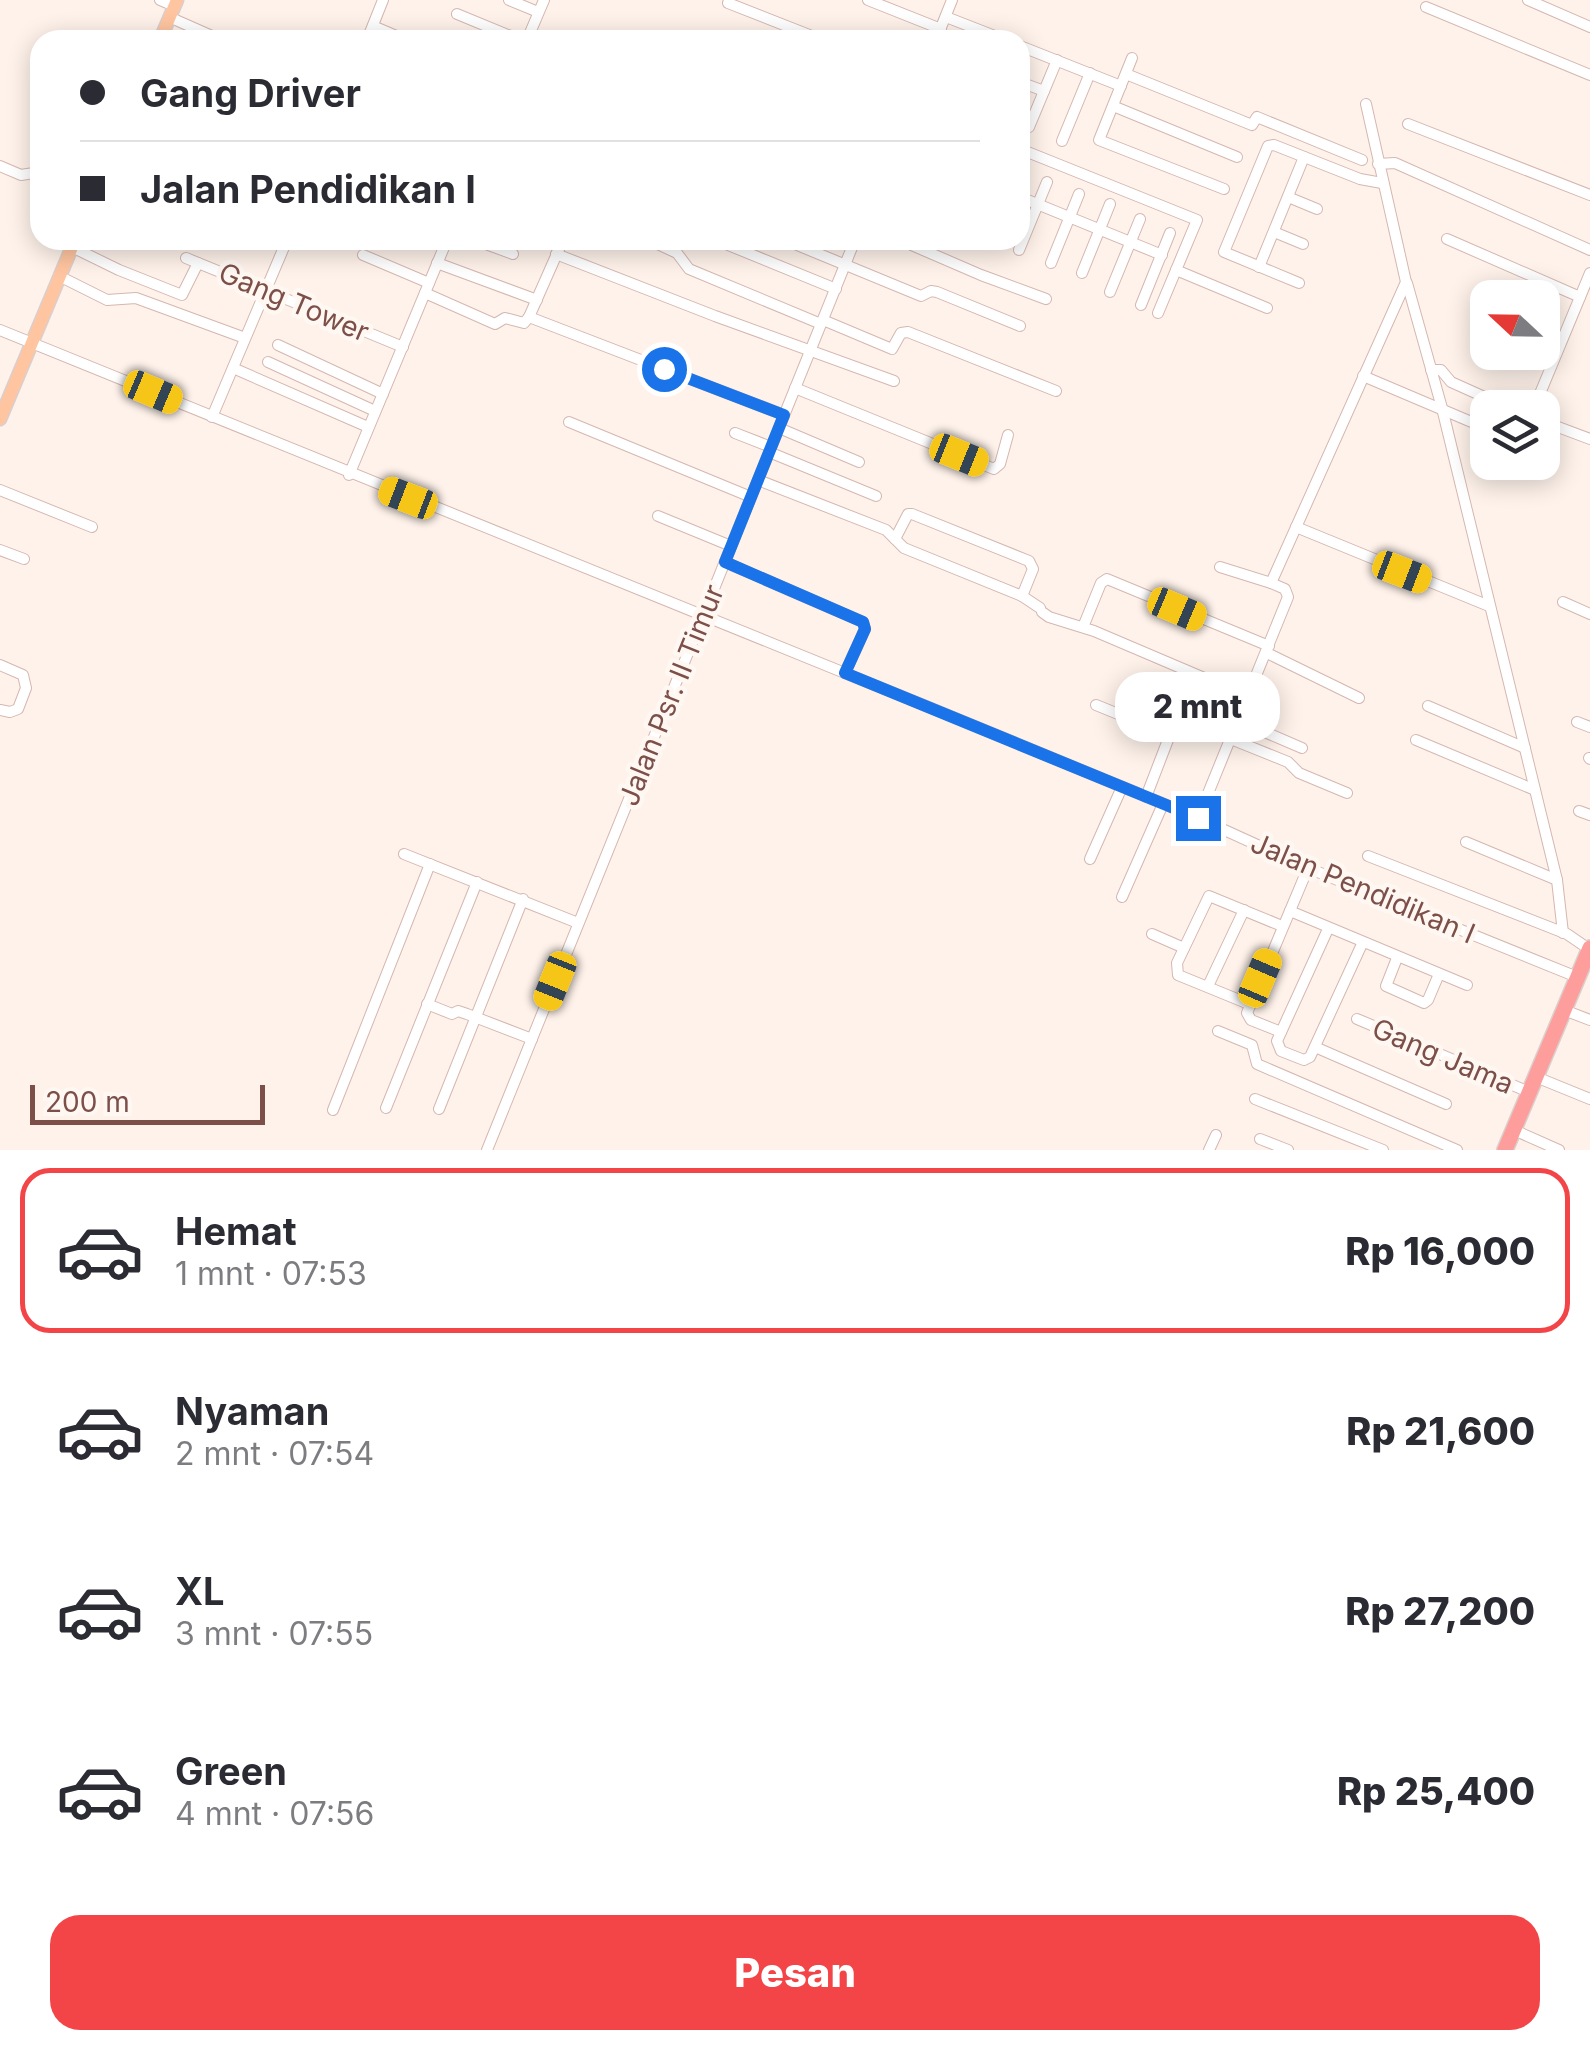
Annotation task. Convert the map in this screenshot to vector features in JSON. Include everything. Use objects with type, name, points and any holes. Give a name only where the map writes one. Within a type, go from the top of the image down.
[{"type":"highway","points":[[1505,1150],[1564,1010],[1579,951]]},
{"type":"main road","points":[[0,418],[71,250]]},
{"type":"street","points":[[160,0],[207,30]]},
{"type":"street","points":[[371,30],[384,0]]},
{"type":"street","points":[[509,0],[541,6],[528,30]]},
{"type":"street","points":[[868,0],[928,30]]},
{"type":"street","points":[[940,30],[952,0]]},
{"type":"street","points":[[1528,0],[1590,27]]},
{"type":"street","points":[[728,3],[797,30]]},
{"type":"street","points":[[1426,7],[1590,76]]},
{"type":"street","points":[[457,14],[498,30]]},
{"type":"street","points":[[946,17],[979,30]]},
{"type":"street","points":[[372,26],[382,30]]},
{"type":"street","points":[[1030,50],[1121,86]]},
{"type":"street","points":[[1132,58],[1099,140],[1224,188]]},
{"type":"street","points":[[1030,125],[1057,60]]},
{"type":"street","points":[[1062,141],[1090,73]]},
{"type":"street","points":[[1126,74],[1252,125],[1258,117],[1362,160]]},
{"type":"street","points":[[1030,86],[1044,91]]},
{"type":"street","points":[[1366,104],[1384,164],[1382,182],[1406,282],[1435,370],[1524,748],[1579,951]]},
{"type":"street","points":[[1113,106],[1237,157]]},
{"type":"street","points":[[1408,124],[1590,195]]},
{"type":"street","points":[[1299,284],[1224,250],[1268,146],[1360,179],[1382,182]]},
{"type":"street","points":[[1030,152],[1197,220],[1158,313]]},
{"type":"street","points":[[1259,267],[1304,157]]},
{"type":"street","points":[[1384,164],[1590,250]]},
{"type":"street","points":[[0,166],[21,175],[30,174]]},
{"type":"street","points":[[1030,218],[1047,182]]},
{"type":"street","points":[[1051,263],[1079,194]]},
{"type":"street","points":[[1288,197],[1317,209]]},
{"type":"street","points":[[1030,201],[1162,255]]},
{"type":"street","points":[[1082,273],[1110,204]]},
{"type":"street","points":[[1110,292],[1140,219]]},
{"type":"street","points":[[1274,232],[1303,244]]},
{"type":"street","points":[[1141,305],[1170,233]]},
{"type":"street","points":[[1447,239],[1580,297]]},
{"type":"street","points":[[86,250],[182,296],[198,263]]},
{"type":"street","points":[[212,416],[283,250]]},
{"type":"street","points":[[350,474],[443,250]]},
{"type":"street","points":[[502,250],[513,254]]},
{"type":"street","points":[[363,255],[495,324],[505,318],[524,323],[530,317],[558,250]]},
{"type":"street","points":[[671,250],[690,269],[892,349],[905,332],[1056,391]]},
{"type":"street","points":[[740,250],[836,289]]},
{"type":"street","points":[[809,250],[922,296],[937,292],[1020,326]]},
{"type":"street","name":"Jalan Psr. II Timur","points":[[487,1150],[851,250]]},
{"type":"street","points":[[923,250],[1046,298]]},
{"type":"street","points":[[556,254],[894,381]]},
{"type":"street","name":"Gang Tower","points":[[186,258],[402,348]]},
{"type":"street","points":[[438,263],[537,300]]},
{"type":"street","points":[[1176,270],[1267,308]]},
{"type":"street","points":[[1541,390],[1590,273]]},
{"type":"street","points":[[60,276],[107,300],[136,298],[246,338]]},
{"type":"street","points":[[1271,583],[1406,282]]},
{"type":"street","points":[[530,317],[784,415]]},
{"type":"street","name":"Jalan Pendidikan I","points":[[0,330],[1198,818],[1308,868],[1579,951]]},
{"type":"street","points":[[278,345],[383,394]]},
{"type":"street","points":[[268,362],[375,411]]},
{"type":"street","points":[[233,368],[368,427]]},
{"type":"street","points":[[1435,370],[1470,391]]},
{"type":"street","points":[[1363,376],[1470,421]]},
{"type":"street","points":[[795,388],[994,469],[1000,464],[1008,435]]},
{"type":"street","points":[[569,422],[751,496]]},
{"type":"street","points":[[779,428],[858,462]]},
{"type":"street","points":[[1560,428],[1590,440]]},
{"type":"street","points":[[736,433],[876,496]]},
{"type":"street","points":[[758,480],[886,530],[904,548],[1022,596],[1049,617],[1249,697]]},
{"type":"street","points":[[0,490],[92,528]]},
{"type":"street","points":[[895,539],[908,514],[912,514],[1029,561],[1033,570],[1022,596]]},
{"type":"street","points":[[658,516],[731,546]]},
{"type":"street","points":[[1296,527],[1489,606]]},
{"type":"street","points":[[0,550],[24,560]]},
{"type":"street","points":[[725,562],[863,622],[865,629],[845,673]]},
{"type":"street","points":[[1198,818],[1289,595],[1271,583],[1220,567]]},
{"type":"street","points":[[1082,627],[1101,583],[1107,579],[1268,649],[1358,698]]},
{"type":"street","points":[[1563,602],[1590,614]]},
{"type":"street","points":[[0,665],[23,675],[26,688],[18,710],[0,710]]},
{"type":"street","points":[[1096,705],[1170,735]]},
{"type":"street","points":[[1428,706],[1524,748]]},
{"type":"street","points":[[1146,797],[1176,719]]},
{"type":"street","points":[[1239,721],[1302,748]]},
{"type":"street","points":[[1577,722],[1590,727]]},
{"type":"street","points":[[1232,739],[1347,793]]},
{"type":"street","points":[[1416,740],[1536,790]]},
{"type":"street","points":[[1090,859],[1122,787]]},
{"type":"street","points":[[1122,897],[1163,804]]},
{"type":"street","points":[[1466,842],[1558,880]]},
{"type":"street","points":[[404,854],[578,922]]},
{"type":"street","points":[[1368,856],[1579,951]]},
{"type":"street","points":[[334,1110],[430,864]]},
{"type":"street","points":[[1281,1032],[1251,1020],[1247,1013],[1308,868]]},
{"type":"street","points":[[386,1108],[476,882]]},
{"type":"street","points":[[1249,1004],[1176,972],[1184,948],[1209,896],[1282,926]]},
{"type":"street","points":[[438,1109],[523,899]]},
{"type":"street","points":[[1208,986],[1244,910]]},
{"type":"street","points":[[1290,910],[1467,986]]},
{"type":"street","points":[[1328,929],[1281,1032],[1276,1045],[1280,1051],[1306,1060],[1362,944]]},
{"type":"street","points":[[1152,934],[1184,948]]},
{"type":"street","points":[[1397,958],[1386,986],[1424,1002],[1439,974]]},
{"type":"street","points":[[427,1004],[452,1014],[458,1011],[532,1039]]},
{"type":"street","points":[[1564,1010],[1590,1020]]},
{"type":"street","name":"Gang Jama","points":[[1357,1019],[1533,1085],[1590,1099]]},
{"type":"street","points":[[1218,1031],[1253,1046],[1257,1064],[1458,1150]]},
{"type":"street","points":[[1315,1047],[1446,1104]]},
{"type":"street","points":[[1255,1098],[1383,1150]]},
{"type":"street","points":[[1514,1130],[1559,1150]]},
{"type":"street","points":[[1209,1150],[1216,1135]]},
{"type":"street","points":[[1260,1138],[1288,1150]]},
{"type":"route","points":[[664,369],[784,415],[725,562],[863,622],[865,629],[845,673],[1198,818]]}]
